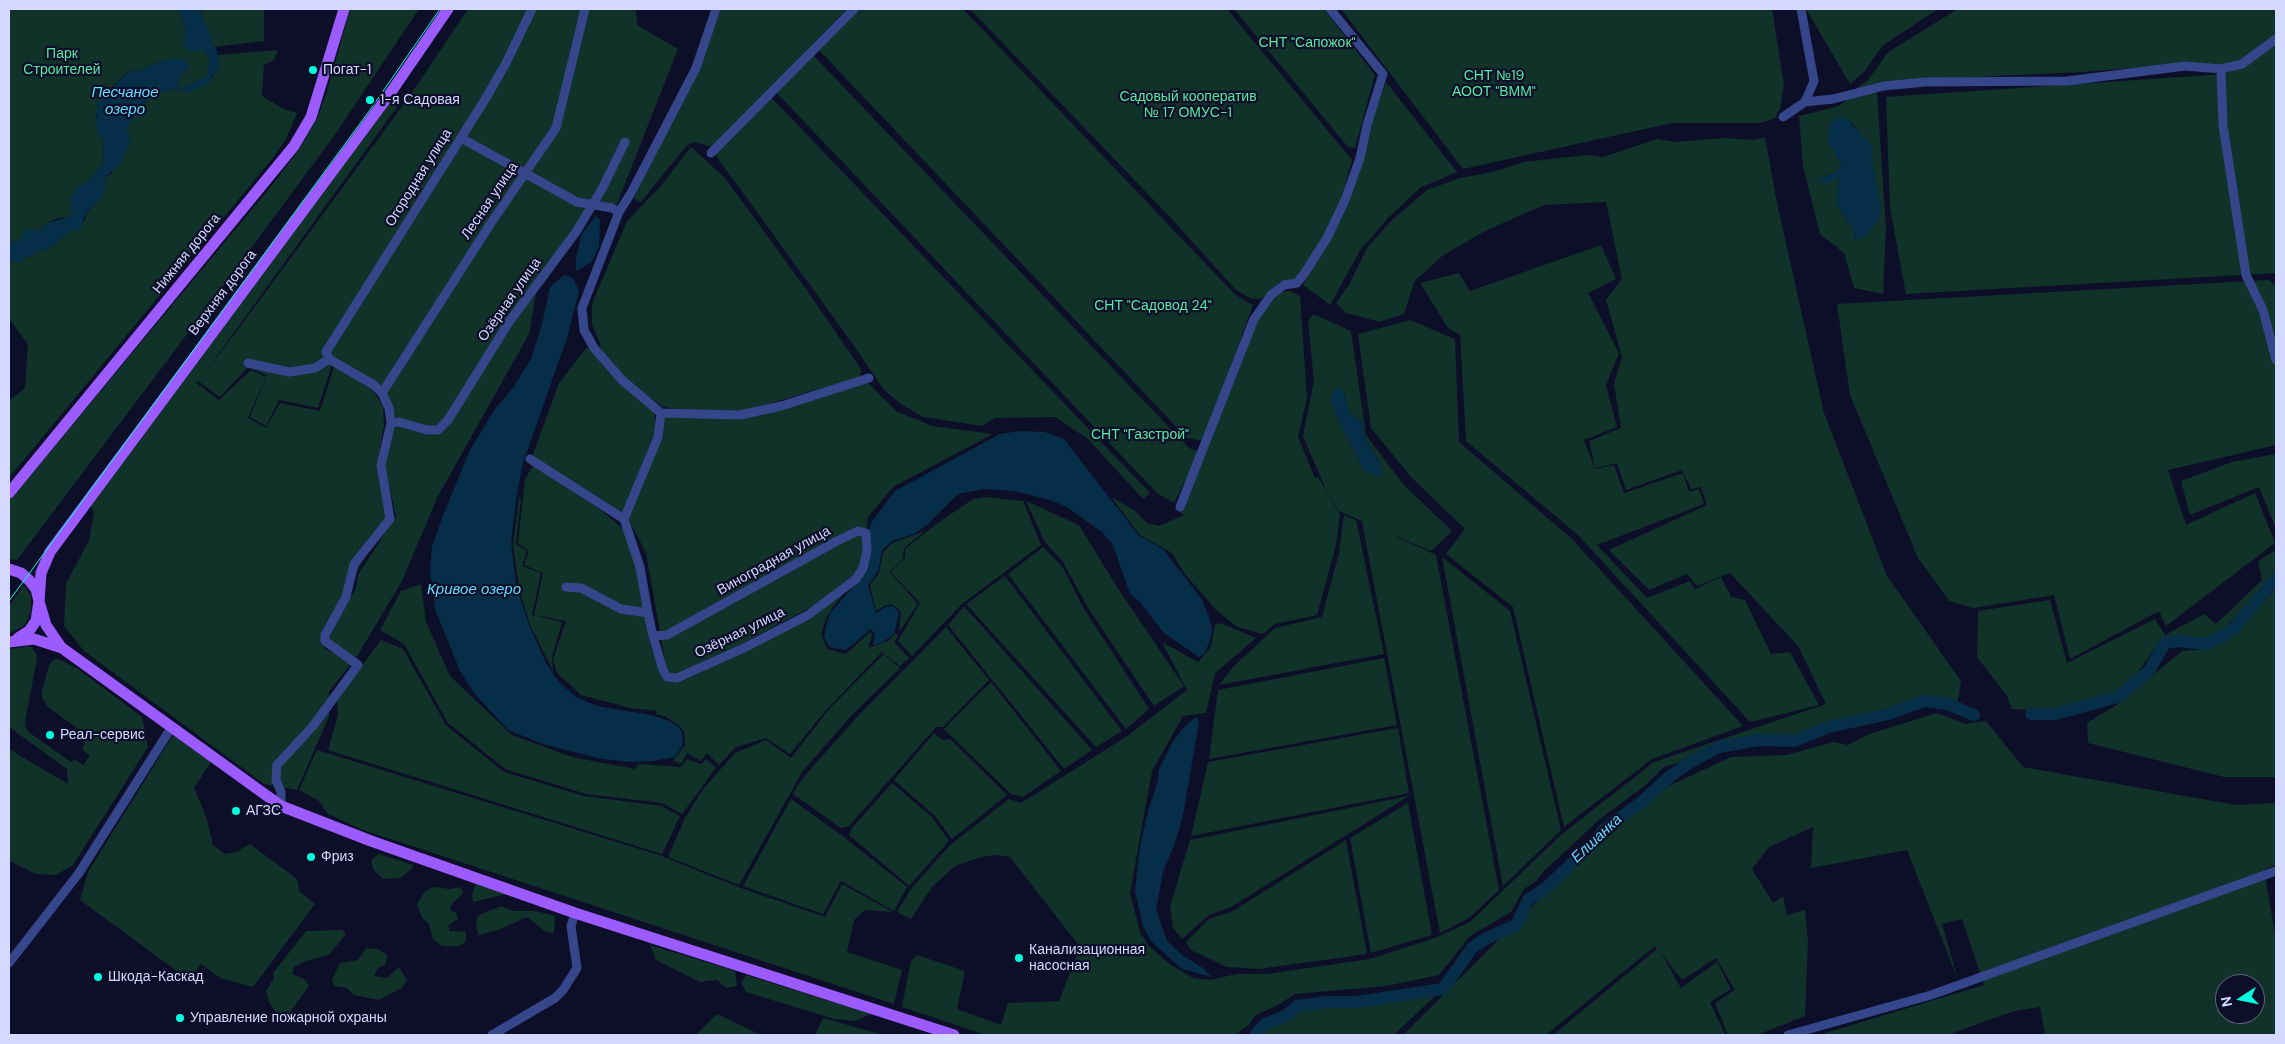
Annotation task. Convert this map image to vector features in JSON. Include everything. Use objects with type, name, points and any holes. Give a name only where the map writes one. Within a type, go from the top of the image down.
[{"type":"main road","name":"Нижняя дорога","points":[[9,493],[294,146],[311,117],[344,9]]},
{"type":"main road","name":"Верхняя дорога","points":[[39,601],[41,573],[50,552],[389,95],[448,9]]},
{"type":"main road","points":[[9,569],[21,573],[36,589],[46,625],[62,648]]},
{"type":"main road","points":[[10,641],[25,634],[33,626],[38,614],[39,601]]},
{"type":"main road","points":[[10,641],[34,639],[62,648],[281,806],[371,841],[575,913],[954,1035]]},
{"type":"street","name":"Огородная улица","points":[[329,359],[326,352],[461,138],[506,63],[532,9]]},
{"type":"street","name":"Лесная улица","points":[[382,393],[491,223],[556,128],[585,9]]},
{"type":"street","points":[[716,9],[696,68],[632,193],[619,212],[582,308],[584,330],[594,348],[622,380],[661,412],[740,415],[781,406],[869,378]]},
{"type":"street","points":[[711,153],[854,9]]},
{"type":"street","points":[[1180,508],[1254,319],[1271,295],[1284,285],[1297,283],[1304,274],[1327,238],[1345,200],[1360,158],[1383,74],[1330,9]]},
{"type":"street","points":[[1801,9],[1814,81],[1806,102]]},
{"type":"street","points":[[1783,117],[1806,102],[1833,99],[1884,86],[1925,82],[2076,80],[2185,66],[2220,69],[2242,64],[2276,39]]},
{"type":"street","points":[[2220,69],[2224,126],[2246,275],[2262,310],[2276,360]]},
{"type":"street","points":[[461,138],[526,172],[576,202],[612,208],[619,212]]},
{"type":"street","name":"Озёрная улица","points":[[391,423],[399,422],[427,430],[438,430],[448,420],[509,322],[576,232],[593,204],[625,142]]},
{"type":"street","points":[[248,363],[289,372],[315,368],[329,359],[374,385],[382,393],[389,408],[391,423],[381,465],[390,519],[354,564],[346,597],[325,635],[325,641],[358,665],[313,726],[277,765],[276,780],[281,792],[281,806]]},
{"type":"street","points":[[624,519],[658,437],[661,412]]},
{"type":"street","points":[[530,459],[624,519],[640,567],[653,636]]},
{"type":"street","name":"Виноградная улица","points":[[653,636],[667,635],[858,531],[866,533],[866,551],[863,568],[856,579]]},
{"type":"street","name":"Озёрная улица","points":[[653,636],[663,670],[667,677],[677,678],[744,648],[808,615],[856,579]]},
{"type":"street","points":[[566,587],[581,588],[621,609],[648,613]]},
{"type":"street","points":[[9,963],[79,874],[171,728]]},
{"type":"street","points":[[1788,1035],[1931,995],[2276,871]]},
{"type":"street","points":[[495,1034],[555,998],[563,990],[577,968],[571,926],[575,913]]},
{"type":"green space","name":"Парк Строителей","points":[[9,9],[179,9],[192,51],[204,51],[210,59],[207,76],[183,88],[176,84],[186,69],[190,68],[173,58],[150,65],[141,71],[128,72],[109,90],[96,116],[99,135],[103,139],[104,164],[85,184],[72,206],[72,212],[68,217],[58,218],[19,241],[9,242]]},
{"type":"green space","points":[[200,9],[264,9],[264,41],[214,47]]},
{"type":"green space","points":[[350,9],[419,9],[334,136],[209,305],[17,560],[9,559],[9,501],[269,189],[298,151],[317,118],[326,95]]},
{"type":"green space","points":[[468,9],[636,9],[637,25],[678,49],[617,204],[592,202],[539,277],[529,334],[438,496],[402,581],[356,658],[332,648],[329,633],[356,588],[358,575],[396,516],[383,460],[396,418],[382,387],[330,354],[331,368],[318,408],[279,400],[266,426],[250,417],[267,375],[248,367],[220,397],[198,381],[196,383],[219,400],[251,370],[266,377],[248,418],[266,428],[280,403],[320,411],[334,367],[371,388],[383,406],[384,425],[377,465],[392,511],[322,631],[325,649],[352,662],[329,692],[329,716],[297,790],[264,784],[84,651],[64,626],[66,584],[89,540],[94,513],[90,505],[390,102],[397,107],[204,374],[240,327],[409,97]]},
{"type":"green space","points":[[721,9],[847,9],[712,147],[694,142],[687,145],[641,202],[634,199],[647,167],[693,83]]},
{"type":"green space","name":"СНТ \"Садовод 24\"","points":[[855,9],[963,9],[1224,283],[1237,296],[1253,305],[1203,441],[1187,438],[817,48]]},
{"type":"green space","name":"Садовый кооператив № 17 ОМУС-1","points":[[970,9],[1227,9],[1352,160],[1341,200],[1322,240],[1296,279],[1279,282],[1268,295],[1260,299],[1250,298],[1236,290],[1170,217]]},
{"type":"green space","name":"СНТ \"Сапожок\"","points":[[1234,9],[1324,9],[1375,75],[1355,148],[1348,147]]},
{"type":"green space","name":"СНТ №19 АООТ \"ВММ\"","points":[[1341,9],[1772,9],[1784,85],[1780,109],[1775,118],[1761,123],[1672,123],[1463,169]]},
{"type":"green space","points":[[1806,9],[1938,9],[1882,46],[1864,72],[1850,84]]},
{"type":"green space","points":[[1958,9],[2276,9],[2276,36],[2250,56],[2227,66],[2180,62],[2157,66],[2083,72],[1951,78],[1856,89],[1868,80],[1888,52]]},
{"type":"green space","points":[[2276,43],[2276,273],[1906,294],[1890,208],[1886,97],[2224,74],[2251,62]]},
{"type":"green space","points":[[278,50],[274,60],[264,65],[262,96],[284,109],[297,113],[286,139],[272,159],[9,478],[9,401],[25,388],[28,344],[9,319],[9,262],[18,262],[41,250],[45,251],[85,220],[86,214],[102,196],[104,178],[112,173],[126,128],[151,95],[174,89],[189,92],[213,77],[215,71],[219,71],[218,55]]},
{"type":"green space","name":"СНТ \"Газстрой\"","points":[[811,53],[1189,448],[1200,452],[1174,503],[1158,494],[775,91]]},
{"type":"green space","points":[[1386,82],[1457,172],[1420,188],[1390,216],[1361,249],[1330,305],[1303,285],[1326,246]]},
{"type":"green space","points":[[1877,92],[1886,229],[1883,294],[1854,288],[1844,253],[1820,234],[1803,166],[1799,116],[1839,106],[1853,95]],"holes":[[[1850,121],[1857,129],[1872,163],[1877,189],[1855,241],[1854,232],[1837,205],[1839,176],[1817,180],[1838,171],[1841,162],[1835,154]]]},
{"type":"green space","points":[[770,96],[1150,493],[1143,499],[1088,439],[1055,417],[995,418],[982,426],[923,417],[901,404],[884,390],[714,153]]},
{"type":"green space","points":[[1765,137],[1777,203],[1824,413],[1887,576],[1961,681],[1957,708],[1944,699],[1911,700],[1865,716],[1846,718],[1811,728],[1794,738],[1783,740],[1754,738],[1713,746],[1693,758],[1664,767],[1647,784],[1600,819],[1542,873],[1536,881],[1524,889],[1511,912],[1470,936],[1439,975],[1386,986],[1295,994],[1278,1005],[1256,1015],[1249,1025],[1234,1035],[986,1035],[902,1007],[911,961],[917,955],[965,971],[957,1009],[1001,1025],[1008,1003],[1059,1001],[1080,947],[1010,857],[996,855],[981,857],[955,866],[932,887],[911,919],[897,912],[911,889],[950,845],[1009,799],[1021,803],[1126,737],[1187,690],[1162,642],[1198,662],[1211,647],[1215,625],[1221,623],[1256,638],[1215,673],[1206,713],[1183,716],[1152,771],[1130,893],[1140,932],[1148,945],[1168,963],[1193,978],[1211,980],[1236,974],[1267,974],[1370,959],[1435,938],[1470,922],[1562,834],[1654,762],[1826,704],[1798,646],[1730,573],[1697,586],[1687,574],[1649,590],[1609,550],[1707,505],[1701,487],[1691,489],[1682,470],[1626,490],[1617,463],[1595,468],[1589,441],[1621,428],[1614,383],[1622,357],[1606,300],[1622,279],[1606,202],[1544,205],[1487,230],[1442,256],[1414,282],[1404,314],[1380,322],[1346,313],[1336,303],[1349,285],[1367,248],[1390,222],[1427,190],[1460,178],[1493,172],[1524,162],[1586,155],[1603,157],[1657,139],[1675,142],[1724,138],[1754,140]]},
{"type":"green space","points":[[691,147],[725,178],[806,289],[861,369],[860,377],[737,413],[677,409],[663,407],[629,382],[601,351],[600,343],[592,325],[592,304],[627,221],[660,187]]},
{"type":"green space","points":[[1601,245],[1616,279],[1588,293],[1619,353],[1606,385],[1617,427],[1584,440],[1595,469],[1614,465],[1624,493],[1683,473],[1689,492],[1699,489],[1704,504],[1597,545],[1647,598],[1690,581],[1695,589],[1721,577],[1731,597],[1745,600],[1771,654],[1790,652],[1819,705],[1750,722],[1578,535],[1466,441],[1460,335],[1448,328],[1420,283],[1459,273],[1470,291]]},
{"type":"green space","points":[[2268,280],[2276,285],[2276,445],[2168,470],[2186,525],[2255,493],[2275,543],[2166,626],[2159,611],[2070,659],[2054,595],[1973,608],[1949,601],[1918,558],[1850,395],[1837,304]]},
{"type":"green space","points":[[1290,291],[1300,296],[1307,398],[1298,437],[1315,478],[1318,477],[1340,514],[1336,545],[1317,615],[1275,624],[1263,634],[1237,627],[1215,609],[1185,574],[1172,553],[1140,535],[1111,497],[1134,510],[1147,523],[1159,526],[1184,515],[1187,516],[1181,513],[1259,317],[1279,292]]},
{"type":"green space","points":[[1313,314],[1351,331],[1366,435],[1403,484],[1452,531],[1431,551],[1380,529],[1436,555],[1499,890],[1469,918],[1440,933],[1362,521],[1339,511],[1326,490],[1303,436],[1314,381],[1308,321]],"holes":[[[1344,392],[1349,412],[1362,423],[1367,442],[1379,461],[1364,470],[1336,414]]]},
{"type":"green space","points":[[1410,320],[1455,339],[1459,442],[1572,539],[1743,726],[1652,759],[1564,827],[1513,607],[1446,554],[1465,529],[1411,477],[1371,428],[1358,334]]},
{"type":"green space","points":[[587,347],[654,409],[656,428],[623,514],[532,457],[559,383]]},
{"type":"green space","points":[[867,382],[896,411],[932,426],[993,434],[893,487],[868,517],[865,548],[860,571],[834,595],[734,648],[675,675],[667,672],[646,553],[628,518],[663,416],[739,419]]},
{"type":"green space","points":[[2276,454],[2276,529],[2259,487],[2190,515],[2181,481],[2232,462]]},
{"type":"green space","points":[[534,464],[601,510],[623,529],[634,548],[645,602],[650,644],[662,679],[674,681],[738,655],[852,584],[826,618],[821,634],[827,649],[846,654],[870,632],[872,635],[868,648],[888,641],[896,633],[898,636],[894,642],[909,658],[900,666],[882,652],[826,710],[790,754],[766,738],[736,747],[719,765],[707,753],[701,761],[687,753],[681,764],[673,761],[685,745],[684,732],[680,726],[666,717],[656,714],[657,711],[630,708],[581,695],[557,673],[553,659],[566,621],[534,615],[543,573],[524,565],[529,551],[518,543],[525,479]]},
{"type":"green space","points":[[519,497],[521,499],[516,544],[527,551],[522,566],[541,573],[532,615],[562,622],[552,657],[553,671],[530,625],[519,588],[513,545]]},
{"type":"green space","points":[[986,497],[1023,501],[1041,545],[962,604],[912,656],[898,641],[920,603],[891,572],[905,558],[905,549],[973,499]]},
{"type":"green space","points":[[1026,501],[1079,525],[1117,587],[1184,686],[1154,706],[1087,606],[1063,562],[1045,542]]},
{"type":"green space","points":[[1344,515],[1356,520],[1384,654],[1219,685],[1234,666],[1275,628],[1322,617],[1339,553]]},
{"type":"green space","points":[[925,531],[904,548],[903,559],[890,572],[918,604],[899,632],[901,612],[892,604],[876,611],[870,585],[879,573],[883,552],[892,543]]},
{"type":"green space","points":[[1043,547],[1062,566],[1084,609],[1149,709],[1126,729],[1008,574]]},
{"type":"green space","points":[[2276,550],[2276,570],[2248,604],[2222,631],[2208,639],[2198,641],[2172,638],[2159,642],[2135,677],[2119,691],[2106,697],[2050,711],[2012,709],[2007,696],[1977,657],[1978,611],[2050,600],[2067,663],[2155,619],[2165,635],[2204,614],[2216,624],[2262,580],[2258,561]]},
{"type":"green space","points":[[1442,557],[1510,611],[1561,830],[1503,886]]},
{"type":"green space","points":[[1005,576],[1122,731],[1096,747],[966,604]]},
{"type":"green space","points":[[421,584],[426,622],[450,676],[512,735],[572,757],[635,769],[638,764],[681,767],[687,759],[701,764],[706,759],[716,768],[682,814],[662,803],[586,794],[505,769],[448,723],[404,644],[380,630],[401,591]]},
{"type":"green space","points":[[24,585],[31,596],[31,612],[24,626],[9,634],[9,606]]},
{"type":"green space","points":[[2276,588],[2276,777],[2224,777],[2088,743],[2087,723],[2121,702],[2182,651],[2204,649],[2234,634]]},
{"type":"green space","points":[[964,606],[1092,750],[1064,769],[948,625]]},
{"type":"green space","points":[[946,627],[989,680],[943,727],[936,727],[849,826],[841,828],[793,794],[802,779],[856,718]]},
{"type":"green space","points":[[381,640],[403,649],[446,725],[504,772],[584,796],[661,806],[680,816],[662,854],[328,750],[338,715],[337,700]]},
{"type":"green space","points":[[30,646],[36,653],[37,659],[25,721],[26,728],[30,733],[71,762],[74,759],[83,765],[90,756],[82,749],[88,736],[48,707],[42,698],[49,665],[53,660],[58,659],[78,669],[142,717],[148,747],[73,865],[56,875],[36,874],[9,861],[9,749],[68,784],[67,769],[9,727],[9,649]]},
{"type":"green space","points":[[884,654],[900,668],[851,716],[802,772],[739,885],[668,857],[685,818],[703,789],[735,753],[766,740],[791,758],[830,708]]},
{"type":"green space","points":[[1384,658],[1397,725],[1209,759],[1218,690]]},
{"type":"green space","points":[[991,682],[1061,771],[1023,797],[1011,794],[944,729]]},
{"type":"green space","points":[[1937,713],[1965,724],[1986,721],[2023,767],[2236,805],[2276,803],[2276,865],[2264,870],[2276,940],[2276,1035],[2045,1035],[2040,1007],[2014,1011],[1947,1035],[1825,1035],[1825,1033],[1984,985],[1962,919],[1942,924],[1958,980],[1907,850],[1811,868],[1813,827],[1769,847],[1752,869],[1773,903],[1783,896],[1787,915],[1805,910],[1808,941],[1805,1016],[1757,1035],[1728,1035],[1715,1003],[1735,990],[1716,958],[1682,980],[1661,953],[1681,988],[1717,962],[1731,989],[1710,1002],[1725,1035],[1553,1035],[1657,949],[1655,946],[1546,1035],[1403,1035],[1627,812],[1660,790],[1731,757],[1787,755],[1834,742],[1848,745],[1869,734]]},
{"type":"green space","points":[[1398,728],[1409,793],[1191,836],[1208,762]]},
{"type":"green space","points":[[934,733],[943,740],[950,739],[1007,795],[952,839],[935,816],[894,780]]},
{"type":"green space","points":[[173,735],[211,762],[194,788],[206,816],[213,845],[225,854],[236,852],[250,844],[297,879],[299,891],[315,904],[253,987],[220,978],[201,964],[189,980],[80,900],[88,872]]},
{"type":"green space","points":[[317,750],[662,856],[738,887],[825,917],[842,884],[893,912],[865,910],[854,920],[847,952],[902,970],[894,1004],[363,830],[328,814],[319,801],[299,790]]},
{"type":"green space","points":[[892,783],[932,817],[949,841],[909,886],[849,835],[852,828]]},
{"type":"green space","points":[[1409,796],[1231,907],[1209,915],[1182,939],[1173,928],[1170,906],[1190,840]]},
{"type":"green space","points":[[791,799],[840,834],[907,887],[894,911],[841,881],[823,914],[743,886]]},
{"type":"green space","points":[[1408,803],[1432,935],[1371,953],[1350,838]]},
{"type":"green space","points":[[1346,840],[1367,954],[1258,969],[1227,967],[1191,950],[1186,942],[1209,919],[1233,911]]},
{"type":"green space","points":[[379,854],[413,865],[412,869],[400,878],[383,879],[373,869],[371,860]]},
{"type":"green space","points":[[476,884],[506,894],[473,902],[472,893]]},
{"type":"green space","points":[[433,887],[450,889],[461,887],[463,893],[451,905],[450,910],[456,913],[458,919],[448,925],[450,931],[466,932],[466,942],[458,946],[442,946],[433,939],[429,924],[422,918],[417,904],[425,891]]},
{"type":"green space","points":[[501,906],[513,911],[536,911],[555,916],[554,933],[546,932],[527,917],[498,930],[479,935],[476,927],[477,916]]},
{"type":"green space","points":[[342,930],[346,934],[329,955],[306,961],[294,967],[292,974],[304,979],[309,986],[283,1022],[276,1022],[273,1019],[275,1011],[269,1002],[266,991],[274,978],[273,973],[306,931]]},
{"type":"green space","points":[[650,945],[735,971],[737,986],[726,988],[717,980],[700,982],[656,960]]},
{"type":"green space","points":[[366,948],[378,949],[387,955],[386,964],[378,968],[374,976],[387,978],[399,967],[407,980],[403,987],[379,1000],[354,995],[347,988],[334,986],[332,979],[340,963],[358,960]]},
{"type":"green space","points":[[746,975],[871,1014],[855,1021],[834,1019],[746,992],[741,982]]},
{"type":"green space","points":[[1444,987],[1394,1035],[1248,1035],[1298,1002],[1329,998],[1343,1000]]},
{"type":"green space","points":[[717,1014],[761,1035],[696,1035]]},
{"type":"green space","points":[[823,1018],[883,1035],[815,1035]]},
{"type":"water","name":"Песчаное озеро","points":[[179,9],[200,9],[218,55],[219,71],[215,71],[209,83],[189,92],[174,89],[151,95],[144,105],[147,113],[140,118],[136,116],[126,128],[131,140],[120,165],[104,178],[106,185],[102,197],[86,213],[79,231],[72,230],[45,251],[41,250],[18,262],[9,262],[9,242],[19,241],[26,230],[40,230],[48,223],[68,217],[72,212],[71,198],[79,185],[85,184],[104,164],[103,139],[99,135],[96,123],[98,102],[128,72],[141,71],[150,65],[173,58],[187,61],[190,68],[186,69],[176,84],[183,88],[207,76],[210,59],[204,51],[192,51],[183,47],[186,31]]},
{"type":"water","points":[[1837,118],[1844,118],[1849,121],[1872,146],[1872,163],[1881,208],[1878,221],[1866,236],[1855,241],[1854,232],[1837,205],[1839,177],[1829,182],[1815,181],[1838,171],[1841,163],[1828,141],[1830,123]]},
{"type":"water","points":[[595,217],[600,219],[599,246],[592,262],[576,271],[576,259],[581,235]]},
{"type":"water","name":"Кривое озеро","points":[[564,275],[573,278],[579,291],[568,335],[523,463],[511,542],[516,585],[529,625],[546,663],[559,682],[576,697],[597,706],[651,715],[667,720],[679,727],[682,733],[683,745],[675,757],[653,761],[627,762],[597,758],[543,744],[508,730],[474,693],[460,671],[435,609],[430,570],[432,546],[444,513],[470,450],[495,409],[513,388],[531,359],[542,324],[550,287]]},
{"type":"water","points":[[1336,388],[1344,392],[1349,412],[1362,423],[1367,442],[1379,461],[1382,478],[1364,470],[1343,429],[1330,399]]},
{"type":"water","points":[[1020,431],[1045,432],[1064,439],[1139,536],[1163,549],[1201,598],[1208,614],[1212,629],[1210,641],[1204,654],[1199,657],[1164,633],[1139,601],[1130,594],[1113,545],[1103,533],[1067,507],[1050,500],[1014,491],[984,489],[958,494],[927,525],[914,534],[892,541],[882,550],[878,571],[868,585],[876,613],[885,607],[893,606],[899,613],[894,634],[883,642],[873,645],[875,634],[871,629],[846,650],[829,647],[824,636],[830,613],[858,581],[868,556],[870,524],[895,491],[1000,434]]},
{"type":"water","points":[[1197,716],[1199,722],[1183,815],[1175,843],[1163,872],[1156,910],[1167,941],[1182,955],[1203,968],[1211,977],[1182,969],[1151,941],[1143,926],[1135,891],[1140,847],[1148,811],[1158,781],[1159,769],[1173,741],[1185,726]]},
{"type":"waterway","name":"Елшанка","points":[[2031,714],[2056,714],[2118,697],[2149,671],[2165,643],[2177,641],[2206,644],[2221,637],[2234,628],[2276,578]]},
{"type":"waterway","name":"Елшанка","points":[[1255,1035],[1265,1024],[1287,1015],[1297,1006],[1326,1002],[1357,1002],[1443,989],[1472,948],[1485,939],[1516,925],[1528,900],[1546,888],[1598,838],[1603,830],[1643,801],[1669,777],[1689,763],[1719,747],[1759,740],[1795,741],[1829,727],[1889,714],[1924,701],[1948,704],[1974,715]]},
{"type":"tram line","points":[[9,601],[370,110],[440,9]]},
{"type":"place","name":"Погат-1","points":[[313,70]]},
{"type":"place","name":"1-я Садовая","points":[[370,100]]},
{"type":"place","name":"Реал-сервис","points":[[50,735]]},
{"type":"place","name":"АГЗС","points":[[236,811]]},
{"type":"place","name":"Фриз","points":[[311,857]]},
{"type":"place","name":"Канализационная насосная","points":[[1019,958]]},
{"type":"place","name":"Шкода-Каскад","points":[[98,977]]},
{"type":"place","name":"Управление пожарной охраны","points":[[180,1018]]}]
